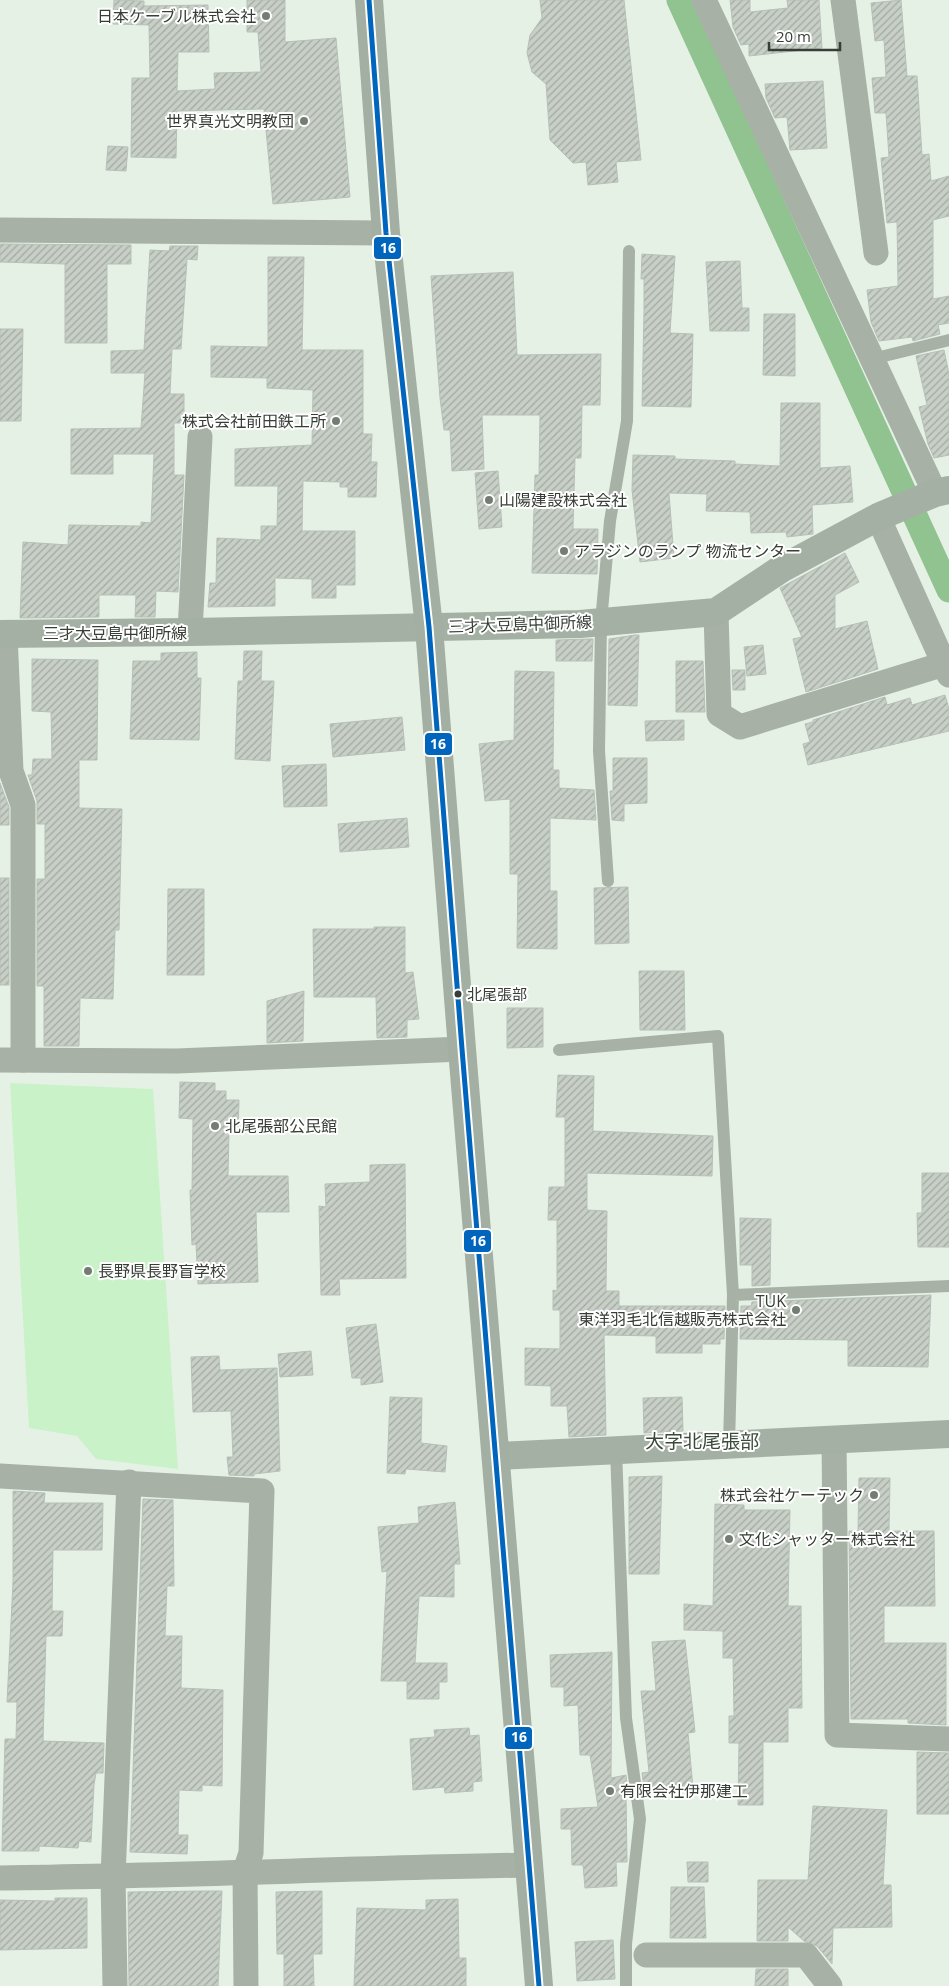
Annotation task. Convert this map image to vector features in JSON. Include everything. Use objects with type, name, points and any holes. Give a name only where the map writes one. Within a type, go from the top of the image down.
[{"type":"highway","points":[[369,0],[386,233],[429,627],[539,1986]]},
{"type":"main road","name":"三才大豆島中御所線","points":[[3,634],[190,632],[601,622],[716,612],[781,569],[878,517],[942,491]]},
{"type":"main road","points":[[496,1456],[949,1434]]},
{"type":"street","points":[[704,0],[872,359],[942,491]]},
{"type":"street","points":[[843,0],[876,253]]},
{"type":"street","points":[[0,230],[386,233]]},
{"type":"street","points":[[190,632],[200,437]]},
{"type":"street","points":[[716,612],[719,714],[740,727],[946,670],[878,517]]},
{"type":"street","points":[[3,634],[11,771],[23,805],[11,1060],[177,1062],[462,1050]]},
{"type":"street","points":[[834,1439],[837,1735],[949,1739]]},
{"type":"street","points":[[0,1476],[262,1491],[251,1853],[245,1871],[246,1986]]},
{"type":"street","points":[[114,1986],[113,1877],[129,1482]]},
{"type":"street","points":[[0,1878],[113,1877],[245,1871],[530,1865]]},
{"type":"street","points":[[646,1955],[806,1955],[830,1986]]},
{"type":"lane","points":[[608,881],[599,751],[601,622],[610,521],[626,421],[629,251]]},
{"type":"lane","points":[[872,359],[949,340]]},
{"type":"lane","points":[[559,1050],[718,1036],[733,1294],[729,1444]]},
{"type":"lane","points":[[733,1294],[949,1286]]},
{"type":"lane","points":[[616,1450],[626,1718],[640,1819],[626,1944],[626,1986]]},
{"type":"green space","name":"長野県長野盲学校","points":[[10,1083],[153,1089],[178,1469],[96,1459],[77,1436],[29,1428]]},
{"type":"building","points":[[114,0],[144,1],[144,6],[208,5],[209,52],[178,52],[177,91],[215,89],[214,73],[261,72],[258,32],[247,32],[247,0],[285,0],[285,42],[336,38],[350,197],[273,204],[264,109],[177,111],[176,158],[131,157],[132,78],[150,78],[149,25],[113,24]]},
{"type":"building","points":[[540,0],[624,0],[641,160],[616,162],[618,182],[588,185],[586,162],[573,163],[550,140],[546,84],[532,72],[527,53],[530,35],[542,18]]},
{"type":"building","points":[[730,0],[750,0],[750,12],[788,8],[787,0],[819,0],[822,48],[749,56],[749,44],[741,45],[733,27]]},
{"type":"building","points":[[901,0],[907,76],[917,76],[922,155],[929,154],[931,181],[949,176],[949,216],[933,220],[933,299],[949,296],[949,323],[938,325],[940,334],[913,341],[912,337],[879,341],[871,322],[867,290],[898,286],[897,222],[887,223],[881,158],[889,157],[886,113],[875,113],[872,78],[886,77],[884,40],[875,41],[871,3]]},
{"type":"building","points":[[823,81],[827,148],[790,150],[787,117],[775,118],[766,98],[765,84]]},
{"type":"building","points":[[108,146],[128,147],[126,171],[106,170]]},
{"type":"building","points":[[0,244],[131,245],[131,264],[107,264],[107,343],[65,343],[65,264],[0,262]]},
{"type":"building","points":[[170,246],[198,246],[197,260],[187,259],[181,349],[172,349],[170,394],[184,394],[184,423],[174,423],[174,475],[184,475],[178,592],[156,591],[155,617],[135,617],[136,595],[99,595],[99,617],[20,618],[23,542],[68,545],[69,525],[141,526],[141,522],[151,523],[154,454],[113,454],[113,474],[71,474],[71,429],[141,428],[145,373],[111,373],[111,351],[144,350],[150,250],[169,251]]},
{"type":"building","points":[[642,254],[675,256],[670,333],[693,334],[691,407],[642,406],[644,279],[641,279]]},
{"type":"building","points":[[268,257],[304,257],[302,350],[363,350],[363,434],[372,434],[371,462],[377,462],[376,497],[348,497],[348,487],[340,487],[340,482],[303,481],[302,531],[355,531],[355,585],[336,585],[336,598],[312,598],[312,579],[275,578],[275,606],[208,607],[210,583],[216,583],[217,538],[261,540],[261,526],[277,526],[278,486],[235,486],[235,449],[312,445],[313,390],[267,388],[267,378],[211,377],[211,346],[268,347]]},
{"type":"building","points":[[740,261],[742,308],[749,308],[749,331],[710,331],[706,262]]},
{"type":"building","points":[[513,272],[517,355],[601,354],[600,405],[582,405],[581,458],[575,458],[573,529],[598,529],[597,574],[532,573],[535,475],[539,475],[540,415],[482,415],[484,469],[452,471],[450,430],[444,430],[440,398],[431,276]]},
{"type":"building","points":[[764,314],[795,314],[795,376],[763,375]]},
{"type":"building","points":[[0,329],[23,329],[21,421],[0,421]]},
{"type":"building","points":[[944,350],[949,374],[949,455],[934,458],[928,444],[919,407],[927,405],[916,356]]},
{"type":"building","points":[[781,403],[820,403],[820,468],[850,466],[853,502],[812,505],[813,534],[787,537],[786,532],[751,533],[750,512],[706,511],[707,494],[669,493],[674,558],[640,562],[632,490],[633,455],[675,456],[675,459],[735,461],[735,464],[780,466]]},
{"type":"building","points":[[498,471],[502,527],[479,529],[475,473]]},
{"type":"building","points":[[845,553],[859,582],[835,595],[835,629],[867,621],[878,669],[806,692],[793,639],[802,637],[780,588]]},
{"type":"building","points":[[639,635],[637,706],[608,705],[609,639]]},
{"type":"building","points":[[593,639],[592,661],[556,661],[556,640]]},
{"type":"building","points":[[763,645],[766,674],[747,676],[744,647]]},
{"type":"building","points":[[244,651],[262,651],[261,681],[274,681],[270,761],[235,759],[238,681],[243,681]]},
{"type":"building","points":[[197,652],[197,678],[201,678],[199,740],[130,739],[133,661],[161,661],[161,653]]},
{"type":"building","points":[[32,659],[98,660],[97,760],[79,760],[79,808],[122,809],[119,930],[115,930],[113,999],[80,998],[79,1046],[44,1046],[44,986],[37,986],[37,879],[45,879],[45,824],[37,824],[37,801],[28,775],[32,775],[33,759],[52,759],[51,712],[32,711]]},
{"type":"building","points":[[676,661],[703,661],[705,712],[676,712]]},
{"type":"building","points":[[732,670],[745,670],[745,690],[733,690]]},
{"type":"building","points":[[515,671],[554,672],[553,770],[559,770],[559,788],[594,790],[596,820],[550,818],[550,891],[557,891],[557,949],[517,948],[518,874],[510,874],[510,799],[485,801],[479,744],[514,740]]},
{"type":"building","points":[[945,695],[949,709],[949,731],[808,765],[803,744],[810,742],[805,724],[885,697],[887,705],[910,698],[912,705]]},
{"type":"building","points":[[402,717],[405,750],[333,757],[330,724]]},
{"type":"building","points":[[684,720],[684,740],[646,741],[645,721]]},
{"type":"building","points":[[613,758],[647,758],[647,803],[624,804],[624,821],[612,820],[610,791],[613,791]]},
{"type":"building","points":[[326,764],[327,806],[284,807],[282,766]]},
{"type":"building","points":[[0,783],[9,807],[9,825],[0,825]]},
{"type":"building","points":[[407,818],[409,847],[340,852],[338,824]]},
{"type":"building","points":[[0,878],[9,878],[9,985],[0,985]]},
{"type":"building","points":[[628,887],[629,943],[595,944],[594,888]]},
{"type":"building","points":[[168,889],[204,889],[204,975],[167,975]]},
{"type":"building","points":[[374,927],[405,927],[405,973],[413,972],[419,1019],[407,1020],[407,1037],[377,1038],[376,997],[314,997],[313,929],[374,929]]},
{"type":"building","points":[[639,971],[684,971],[685,1030],[640,1030]]},
{"type":"building","points":[[304,991],[303,1041],[267,1043],[267,1001]]},
{"type":"building","points":[[507,1008],[543,1008],[543,1047],[507,1048]]},
{"type":"building","points":[[558,1075],[594,1076],[593,1131],[713,1136],[712,1176],[587,1173],[587,1210],[607,1211],[606,1291],[619,1291],[619,1306],[725,1306],[724,1339],[720,1339],[720,1344],[702,1344],[702,1353],[656,1353],[656,1336],[604,1335],[606,1435],[569,1437],[567,1406],[551,1406],[551,1386],[525,1385],[525,1348],[560,1349],[560,1310],[553,1310],[553,1290],[557,1291],[557,1220],[548,1220],[549,1187],[565,1187],[565,1117],[556,1117]]},
{"type":"building","points":[[180,1082],[215,1083],[215,1091],[226,1091],[226,1100],[239,1100],[238,1133],[229,1133],[228,1176],[288,1176],[289,1212],[256,1212],[258,1282],[198,1284],[196,1244],[192,1245],[190,1190],[192,1190],[193,1119],[179,1118]]},
{"type":"building","points":[[405,1164],[406,1278],[339,1279],[340,1295],[321,1295],[319,1206],[326,1207],[325,1184],[370,1182],[370,1165]]},
{"type":"building","points":[[922,1173],[949,1173],[949,1247],[918,1247],[917,1213],[922,1213]]},
{"type":"building","points":[[740,1218],[771,1219],[770,1285],[752,1286],[752,1265],[740,1265]]},
{"type":"building","points":[[931,1295],[928,1367],[848,1366],[848,1340],[740,1339],[741,1306],[751,1306],[752,1302]]},
{"type":"building","points":[[376,1324],[383,1382],[361,1385],[361,1378],[352,1378],[346,1328]]},
{"type":"building","points":[[311,1351],[313,1375],[280,1377],[278,1354]]},
{"type":"building","points":[[219,1356],[220,1370],[277,1368],[280,1471],[254,1474],[254,1476],[229,1475],[227,1457],[233,1457],[231,1411],[193,1412],[191,1357]]},
{"type":"building","points":[[390,1397],[422,1398],[421,1443],[447,1446],[445,1472],[406,1469],[405,1474],[387,1473]]},
{"type":"building","points":[[682,1397],[683,1431],[644,1433],[643,1398]]},
{"type":"building","points":[[662,1476],[659,1574],[629,1574],[629,1477]]},
{"type":"building","points":[[859,1478],[890,1478],[889,1531],[934,1531],[935,1606],[884,1606],[884,1643],[946,1643],[946,1725],[908,1723],[908,1719],[851,1719],[849,1531],[858,1531]]},
{"type":"building","points":[[13,1491],[45,1493],[44,1503],[103,1503],[102,1550],[53,1550],[52,1611],[63,1611],[62,1636],[46,1636],[43,1741],[104,1743],[103,1773],[96,1773],[94,1785],[91,1842],[79,1841],[78,1848],[39,1846],[39,1851],[2,1851],[5,1739],[16,1739],[17,1702],[7,1702],[13,1582]]},
{"type":"building","points":[[143,1499],[173,1500],[174,1586],[167,1586],[165,1636],[182,1636],[181,1688],[223,1690],[222,1786],[202,1785],[202,1791],[179,1790],[178,1835],[188,1835],[187,1854],[130,1852]]},
{"type":"building","points":[[455,1502],[460,1564],[454,1564],[454,1597],[419,1596],[415,1663],[447,1663],[447,1682],[439,1682],[439,1699],[407,1699],[407,1681],[381,1681],[387,1571],[382,1572],[378,1527],[419,1523],[418,1507]]},
{"type":"building","points":[[715,1504],[744,1505],[744,1510],[790,1510],[788,1606],[801,1606],[802,1708],[788,1708],[788,1742],[763,1742],[763,1805],[738,1805],[739,1743],[729,1743],[729,1716],[734,1716],[733,1658],[723,1658],[723,1631],[684,1630],[684,1604],[713,1606]]},
{"type":"building","points":[[685,1640],[695,1732],[688,1733],[693,1788],[645,1793],[642,1773],[649,1772],[641,1691],[656,1691],[652,1642]]},
{"type":"building","points":[[612,1652],[611,1778],[626,1775],[628,1795],[626,1795],[627,1862],[616,1862],[617,1886],[585,1888],[583,1865],[572,1865],[571,1829],[561,1829],[561,1809],[598,1807],[590,1755],[580,1755],[578,1705],[564,1706],[564,1687],[551,1687],[550,1655]]},
{"type":"building","points":[[469,1728],[470,1736],[479,1735],[482,1781],[473,1782],[473,1791],[445,1793],[444,1787],[413,1790],[410,1739],[435,1737],[434,1730]]},
{"type":"building","points":[[917,1752],[949,1753],[949,1814],[917,1814]]},
{"type":"building","points":[[813,1806],[887,1810],[883,1885],[891,1885],[892,1927],[833,1928],[832,1964],[817,1946],[804,1941],[788,1927],[788,1941],[757,1941],[758,1880],[808,1880]]},
{"type":"building","points":[[687,1862],[708,1862],[708,1882],[688,1882]]},
{"type":"building","points":[[671,1887],[704,1887],[706,1938],[670,1938]]},
{"type":"building","points":[[222,1891],[218,1986],[129,1986],[128,1892]]},
{"type":"building","points":[[322,1891],[322,1954],[313,1954],[314,1986],[284,1986],[284,1954],[277,1954],[276,1892]]},
{"type":"building","points":[[55,1898],[87,1898],[87,1948],[0,1950],[0,1900],[55,1901]]},
{"type":"building","points":[[458,1899],[459,1958],[466,1958],[466,1986],[354,1986],[357,1908],[426,1910],[426,1900]]},
{"type":"building","points":[[613,1940],[615,1979],[577,1981],[575,1942]]},
{"type":"building","points":[[756,1969],[788,1969],[788,1986],[755,1986]]},
{"type":"waterway","points":[[679,0],[949,590]]},
{"type":"transit line","name":"16","points":[[369,0],[386,233],[429,627],[539,1986]]},
{"type":"place","name":"日本ケーブル株式会社","points":[[266,16]]},
{"type":"place","name":"世界真光文明教団","points":[[304,121]]},
{"type":"place","name":"株式会社前田鉄工所","points":[[336,421]]},
{"type":"place","name":"山陽建設株式会社","points":[[489,500]]},
{"type":"place","name":"アラジンのランプ 物流センター","points":[[564,551]]},
{"type":"place","name":"北尾張部","points":[[458,994]]},
{"type":"place","name":"北尾張部公民館","points":[[215,1126]]},
{"type":"place","name":"長野県長野盲学校","points":[[88,1271]]},
{"type":"place","name":"TUK 東洋羽毛北信越販売株式会社","points":[[796,1310]]},
{"type":"place","name":"株式会社ケーテック","points":[[874,1495]]},
{"type":"place","name":"文化シャッター株式会社","points":[[729,1539]]},
{"type":"place","name":"有限会社伊那建工","points":[[610,1791]]},
{"type":"district","name":"大字北尾張部","points":[[702,1441]]}]
